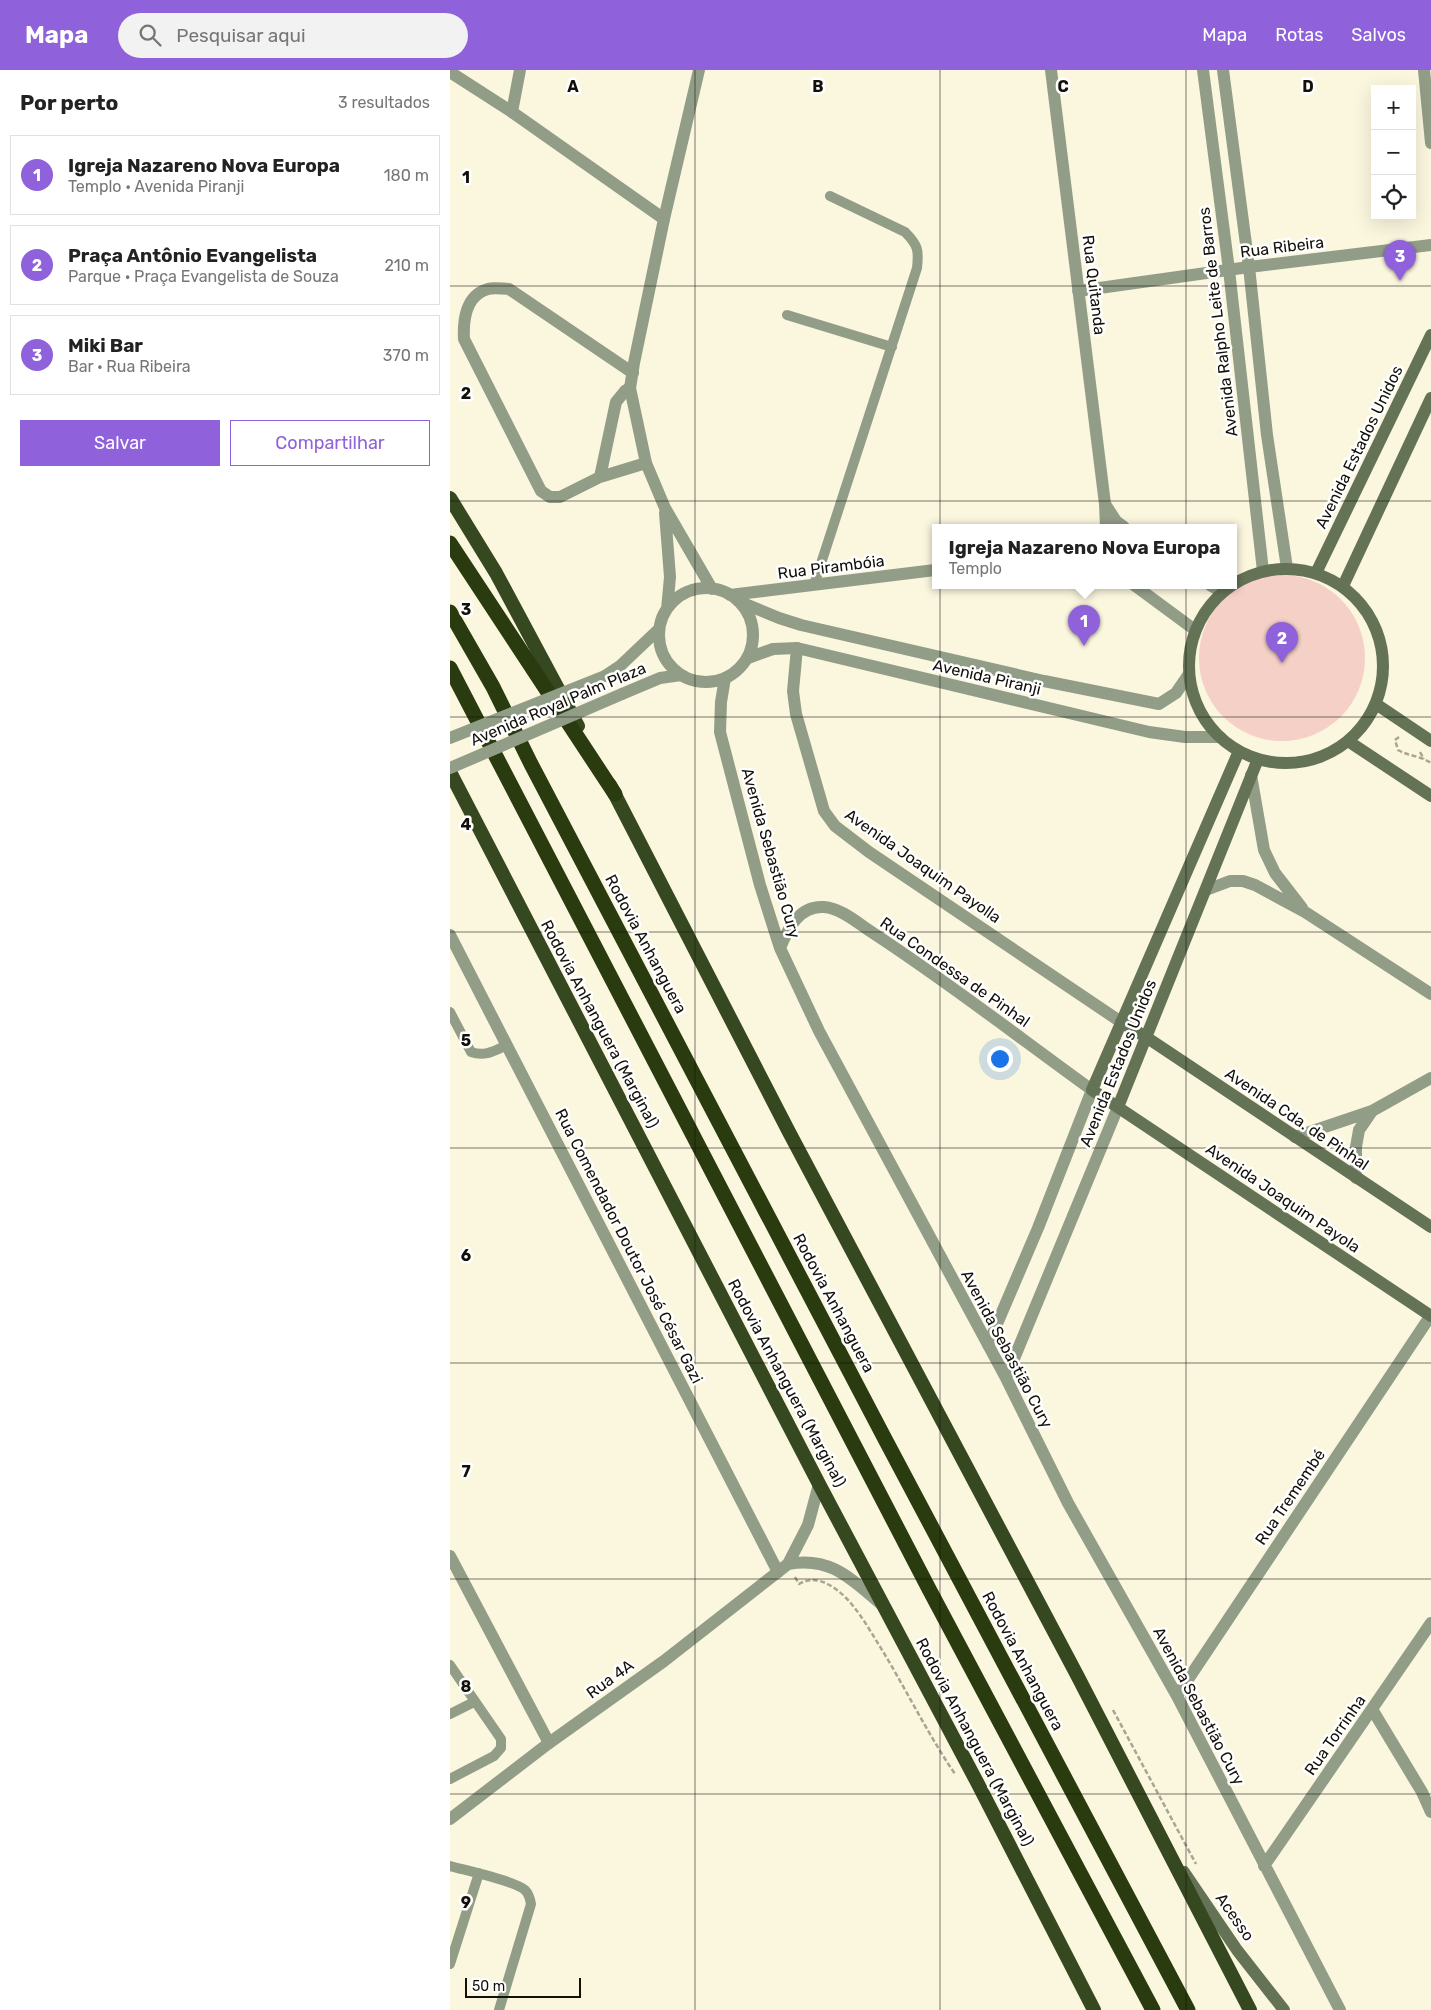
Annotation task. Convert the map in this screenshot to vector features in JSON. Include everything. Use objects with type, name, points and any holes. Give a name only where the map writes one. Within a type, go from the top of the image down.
[{"type":"highway","points":[[450,498],[496,573],[614,794],[789,1132],[1077,1675],[1250,2010]]},
{"type":"highway","points":[[450,543],[614,794]]},
{"type":"highway","name":"Rodovia Anhanguera","points":[[450,612],[493,688],[880,1430],[1188,2010]]},
{"type":"highway","points":[[450,668],[929,1589],[1153,2010]]},
{"type":"highway","name":"Rodovia Anhanguera (Marginal)","points":[[450,772],[1094,2010]]},
{"type":"main road","name":"Avenida Estados Unidos","points":[[1316,573],[1431,335]]},
{"type":"main road","points":[[1342,586],[1431,398]]},
{"type":"main road","points":[[1227,589],[1206,610],[1195,630],[1189,651],[1189,674],[1193,696],[1203,717],[1220,737],[1239,751],[1258,759],[1289,763],[1321,757],[1348,741],[1364,724],[1376,704],[1384,672],[1380,639],[1366,610],[1342,586],[1316,573],[1287,568],[1263,571],[1237,583]]},
{"type":"main road","points":[[1376,704],[1431,742]]},
{"type":"main road","points":[[1348,741],[1431,796]]},
{"type":"main road","name":"Avenida Estados Unidos","points":[[1092,1090],[1239,751]]},
{"type":"main road","name":"Avenida Estados Unidos","points":[[1118,1107],[1258,759]]},
{"type":"main road","name":"Avenida Joaquim Payolla","points":[[1121,1022],[1146,1037]]},
{"type":"main road","name":"Avenida Cda. de Pinhal","points":[[1146,1037],[1431,1227]]},
{"type":"main road","name":"Rua Condessa de Pinhal","points":[[1092,1090],[1118,1107]]},
{"type":"main road","name":"Avenida Joaquim Payola","points":[[1118,1107],[1431,1316]]},
{"type":"main road","name":"Acesso","points":[[1162,1840],[1237,1950],[1284,2010]]},
{"type":"street","points":[[512,112],[520,70]]},
{"type":"street","points":[[699,70],[664,219],[630,388],[646,463],[665,508],[712,589]]},
{"type":"street","name":"Rua Quitanda","points":[[1051,70],[1105,504],[1106,524]]},
{"type":"street","name":"Avenida Ralpho Leite de Barros","points":[[1203,70],[1229,270],[1263,571]]},
{"type":"street","points":[[1223,70],[1249,267],[1266,435],[1287,568]]},
{"type":"street","points":[[1424,70],[1431,144]]},
{"type":"street","points":[[450,72],[512,112],[664,219]]},
{"type":"street","name":"Rua Ribeira","points":[[1078,291],[1249,267],[1431,245]]},
{"type":"street","points":[[633,373],[509,289],[488,288],[476,296],[467,308],[463,322],[464,339],[541,491],[550,498],[560,498],[600,477],[646,463]]},
{"type":"street","points":[[600,477],[616,402],[630,388]]},
{"type":"street","name":"Rua Quitanda","points":[[1105,504],[1120,524]]},
{"type":"street","points":[[665,508],[670,577],[667,609],[660,629],[663,655],[670,666],[680,674],[691,680],[702,682],[714,682],[726,678],[738,670],[748,658],[753,643],[753,628],[748,613],[734,598],[712,589],[699,589],[686,593],[676,599],[667,609]]},
{"type":"street","name":"Rua Pirambóia","points":[[734,598],[814,585],[932,570]]},
{"type":"street","points":[[1139,589],[1195,630]]},
{"type":"street","points":[[1217,589],[1222,592]]},
{"type":"street","name":"Avenida Piranji","points":[[734,598],[779,618],[801,625],[1044,681],[1159,704],[1176,693],[1189,674]]},
{"type":"street","name":"Avenida Royal Palm Plaza","points":[[450,738],[605,676],[639,649],[660,629]]},
{"type":"street","name":"Avenida Piranji","points":[[748,658],[773,649],[797,648],[1149,732],[1185,737],[1220,737]]},
{"type":"street","name":"Avenida Joaquim Payolla","points":[[797,648],[793,691],[796,714],[824,811],[835,826],[869,852],[1121,1022]]},
{"type":"street","name":"Avenida Royal Palm Plaza","points":[[450,768],[660,678],[680,674]]},
{"type":"street","name":"Avenida Sebastião Cury","points":[[726,678],[721,702],[720,732],[755,866],[780,948],[824,1039],[1006,1378],[1068,1503],[1177,1696],[1340,2010]]},
{"type":"street","points":[[1251,775],[1264,850],[1275,872],[1305,912]]},
{"type":"street","points":[[1206,890],[1230,881],[1243,881],[1276,896],[1305,912],[1431,994]]},
{"type":"street","name":"Rua Condessa de Pinhal","points":[[780,948],[788,930],[796,919],[808,910],[822,907],[835,909],[897,949],[1092,1090]]},
{"type":"street","name":"Rua Comendador Doutor José César Gazi","points":[[450,935],[783,1568]]},
{"type":"street","points":[[1295,1137],[1372,1110],[1431,1078]]},
{"type":"street","name":"Avenida Estados Unidos","points":[[988,1346],[1038,1228],[1092,1090]]},
{"type":"street","name":"Avenida Estados Unidos","points":[[1006,1378],[1118,1107]]},
{"type":"street","points":[[1356,1178],[1356,1147],[1359,1130],[1372,1110]]},
{"type":"street","name":"Rua Tremembé","points":[[1177,1696],[1431,1316]]},
{"type":"street","name":"Rua 4A","points":[[450,1819],[549,1743],[664,1661],[783,1568],[808,1525],[819,1484]]},
{"type":"street","points":[[450,1556],[549,1743]]},
{"type":"street","points":[[783,1568],[805,1561],[819,1562],[835,1568],[856,1582],[885,1608]]},
{"type":"street","name":"Rua Torrinha","points":[[1264,1866],[1431,1622]]},
{"type":"street","points":[[1372,1709],[1422,1792],[1431,1812]]},
{"type":"lane","points":[[814,585],[918,268],[918,252],[915,241],[905,232],[830,196]]},
{"type":"lane","points":[[787,316],[892,347]]},
{"type":"lane","points":[[450,1012],[471,1052],[487,1054],[507,1045]]},
{"type":"lane","points":[[450,1665],[474,1702],[502,1739],[501,1748],[494,1756],[450,1779]]},
{"type":"lane","points":[[450,1714],[474,1702]]},
{"type":"lane","points":[[450,1866],[480,1873],[524,1888],[529,1895],[531,1904],[500,2010]]},
{"type":"lane","points":[[450,1964],[480,1873]]},
{"type":"path","points":[[1405,740],[1399,737],[1395,740],[1398,750],[1431,763]]},
{"type":"path","points":[[1417,747],[1424,759]]},
{"type":"path","points":[[783,1568],[799,1584],[810,1579],[825,1583],[838,1591],[856,1610],[886,1656],[959,1781]]},
{"type":"shaded area","points":[[1282,575],[1306,579],[1321,585],[1334,594],[1355,619],[1361,634],[1365,658],[1361,682],[1355,697],[1346,710],[1321,731],[1306,737],[1282,741],[1258,737],[1243,731],[1218,710],[1209,697],[1203,682],[1199,658],[1203,634],[1209,619],[1230,594],[1243,585],[1258,579]]},
{"type":"place","name":"Miki Bar","points":[[1400,281]]},
{"type":"place","name":"Igreja Nazareno Nova Europa","points":[[1084,646]]},
{"type":"place","name":"Praça Antônio Evangelista","points":[[1282,663]]}]
